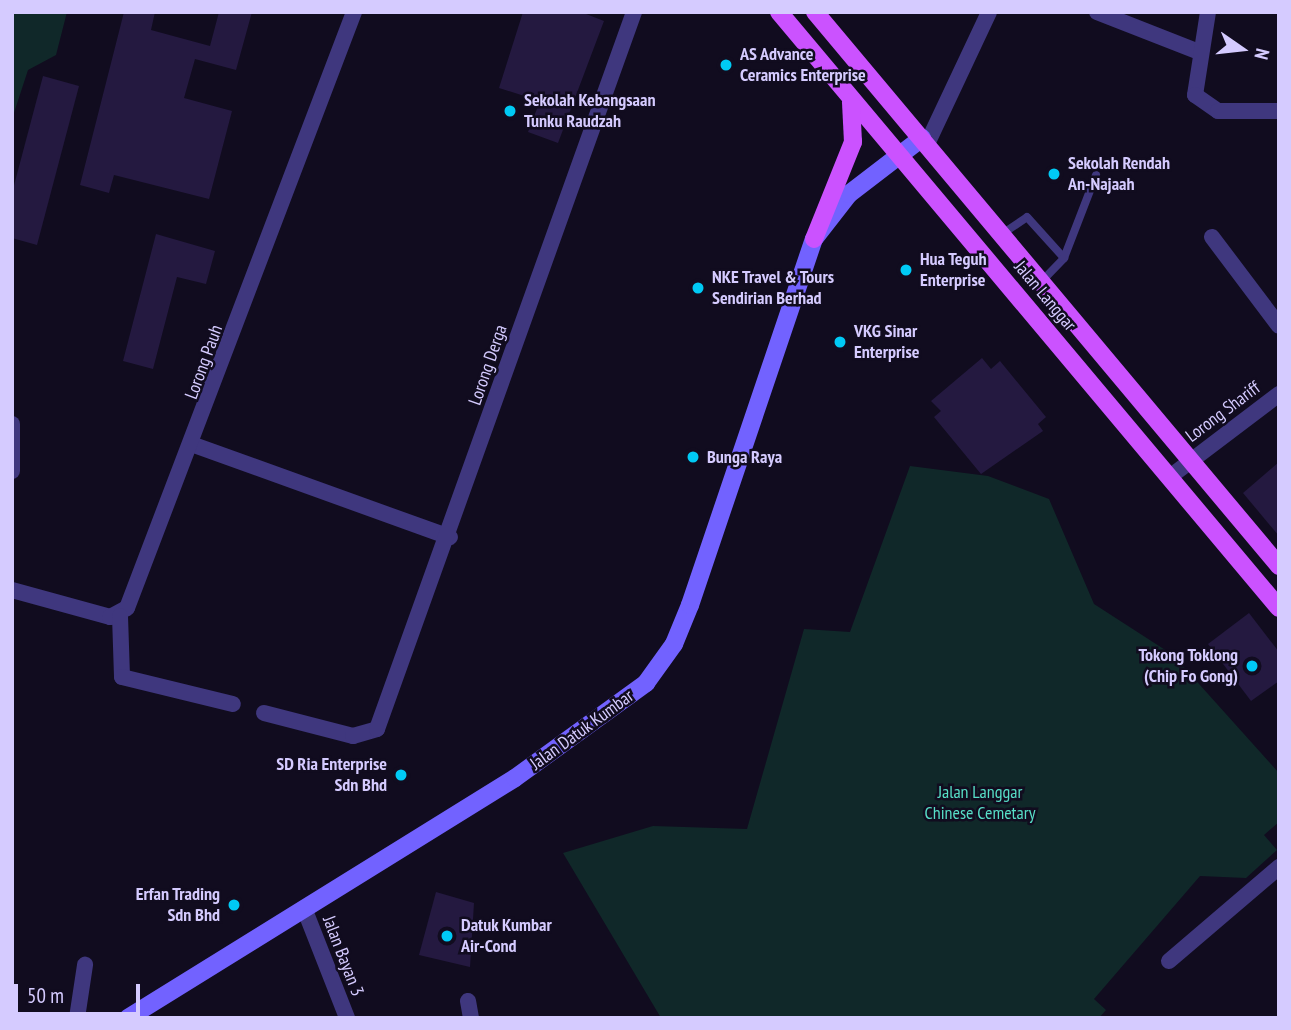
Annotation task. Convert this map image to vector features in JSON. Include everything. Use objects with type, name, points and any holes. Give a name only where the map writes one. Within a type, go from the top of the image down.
[{"type":"main road","name":"Jalan Langgar","points":[[779,12],[1279,608]]},
{"type":"main road","name":"Jalan Langgar","points":[[815,12],[1279,566]]},
{"type":"main road","points":[[814,240],[853,142],[857,117],[850,98]]},
{"type":"main road","name":"Jalan Datuk Kumbar","points":[[128,1018],[526,771],[646,683],[674,645],[690,605],[814,240],[849,194],[900,155],[925,141]]},
{"type":"street","name":"Lorong Pauh","points":[[120,616],[194,445],[354,12]]},
{"type":"street","name":"Lorong Derga","points":[[264,713],[353,736],[377,729],[450,537],[634,12]]},
{"type":"street","points":[[925,141],[989,12]]},
{"type":"street","points":[[1097,12],[1201,44]]},
{"type":"street","points":[[1208,12],[1194,85],[1200,102],[1217,111],[1279,111]]},
{"type":"street","points":[[1212,237],[1279,326]]},
{"type":"street","name":"Lorong Shariff","points":[[1171,476],[1279,394]]},
{"type":"street","points":[[12,424],[12,471]]},
{"type":"street","points":[[194,445],[450,537]]},
{"type":"street","points":[[12,590],[120,616],[122,677],[233,704]]},
{"type":"street","points":[[1169,961],[1279,867]]},
{"type":"street","name":"Jalan Bayan 3","points":[[304,908],[346,1018]]},
{"type":"street","points":[[77,1018],[85,965]]},
{"type":"street","points":[[468,1001],[471,1018]]},
{"type":"lane","points":[[1042,281],[1064,258],[1096,175]]},
{"type":"lane","points":[[1002,234],[1027,217],[1064,258]]},
{"type":"green space","points":[[12,12],[67,12],[56,55],[28,70],[12,119]]},
{"type":"green space","name":"Jalan Langgar Chinese Cemetary","points":[[910,466],[988,476],[1049,499],[1094,604],[1173,655],[1279,773],[1279,822],[1264,835],[1277,850],[1246,878],[1200,876],[1094,999],[1106,1010],[1099,1018],[661,1018],[563,853],[653,826],[747,829],[804,629],[850,632]]},
{"type":"building","points":[[124,12],[155,12],[151,30],[210,46],[219,12],[252,12],[236,70],[195,59],[184,98],[232,111],[209,199],[114,175],[109,193],[80,185]]},
{"type":"building","points":[[523,12],[581,12],[604,21],[558,143],[528,132],[540,101],[499,88]]},
{"type":"building","points":[[43,76],[79,86],[37,245],[12,238],[12,193]]},
{"type":"building","points":[[156,234],[215,251],[206,284],[177,277],[153,369],[123,361]]},
{"type":"building","points":[[982,358],[991,369],[1000,361],[1046,417],[1038,424],[1043,431],[981,474],[934,417],[941,411],[931,401]]},
{"type":"building","points":[[1279,462],[1279,536],[1243,493]]},
{"type":"building","name":"Tokong Toklong (Chip Fo Gong)","points":[[1249,613],[1279,652],[1279,681],[1251,701],[1208,644]]},
{"type":"building","name":"Datuk Kumbar Air-Cond","points":[[436,892],[474,903],[470,967],[419,955]]},
{"type":"place","name":"AS Advance Ceramics Enterprise","points":[[726,65]]},
{"type":"place","name":"Sekolah Kebangsaan Tunku Raudzah","points":[[510,111]]},
{"type":"place","name":"Sekolah Rendah An-Najaah","points":[[1054,174]]},
{"type":"place","name":"Hua Teguh Enterprise","points":[[906,270]]},
{"type":"place","name":"NKE Travel & Tours Sendirian Berhad","points":[[698,288]]},
{"type":"place","name":"VKG Sinar Enterprise","points":[[840,342]]},
{"type":"place","name":"Bunga Raya","points":[[693,457]]},
{"type":"place","name":"Tokong Toklong (Chip Fo Gong)","points":[[1252,666]]},
{"type":"place","name":"SD Ria Enterprise Sdn Bhd","points":[[401,775]]},
{"type":"place","name":"Erfan Trading Sdn Bhd","points":[[234,905]]},
{"type":"place","name":"Datuk Kumbar Air-Cond","points":[[447,936]]}]
